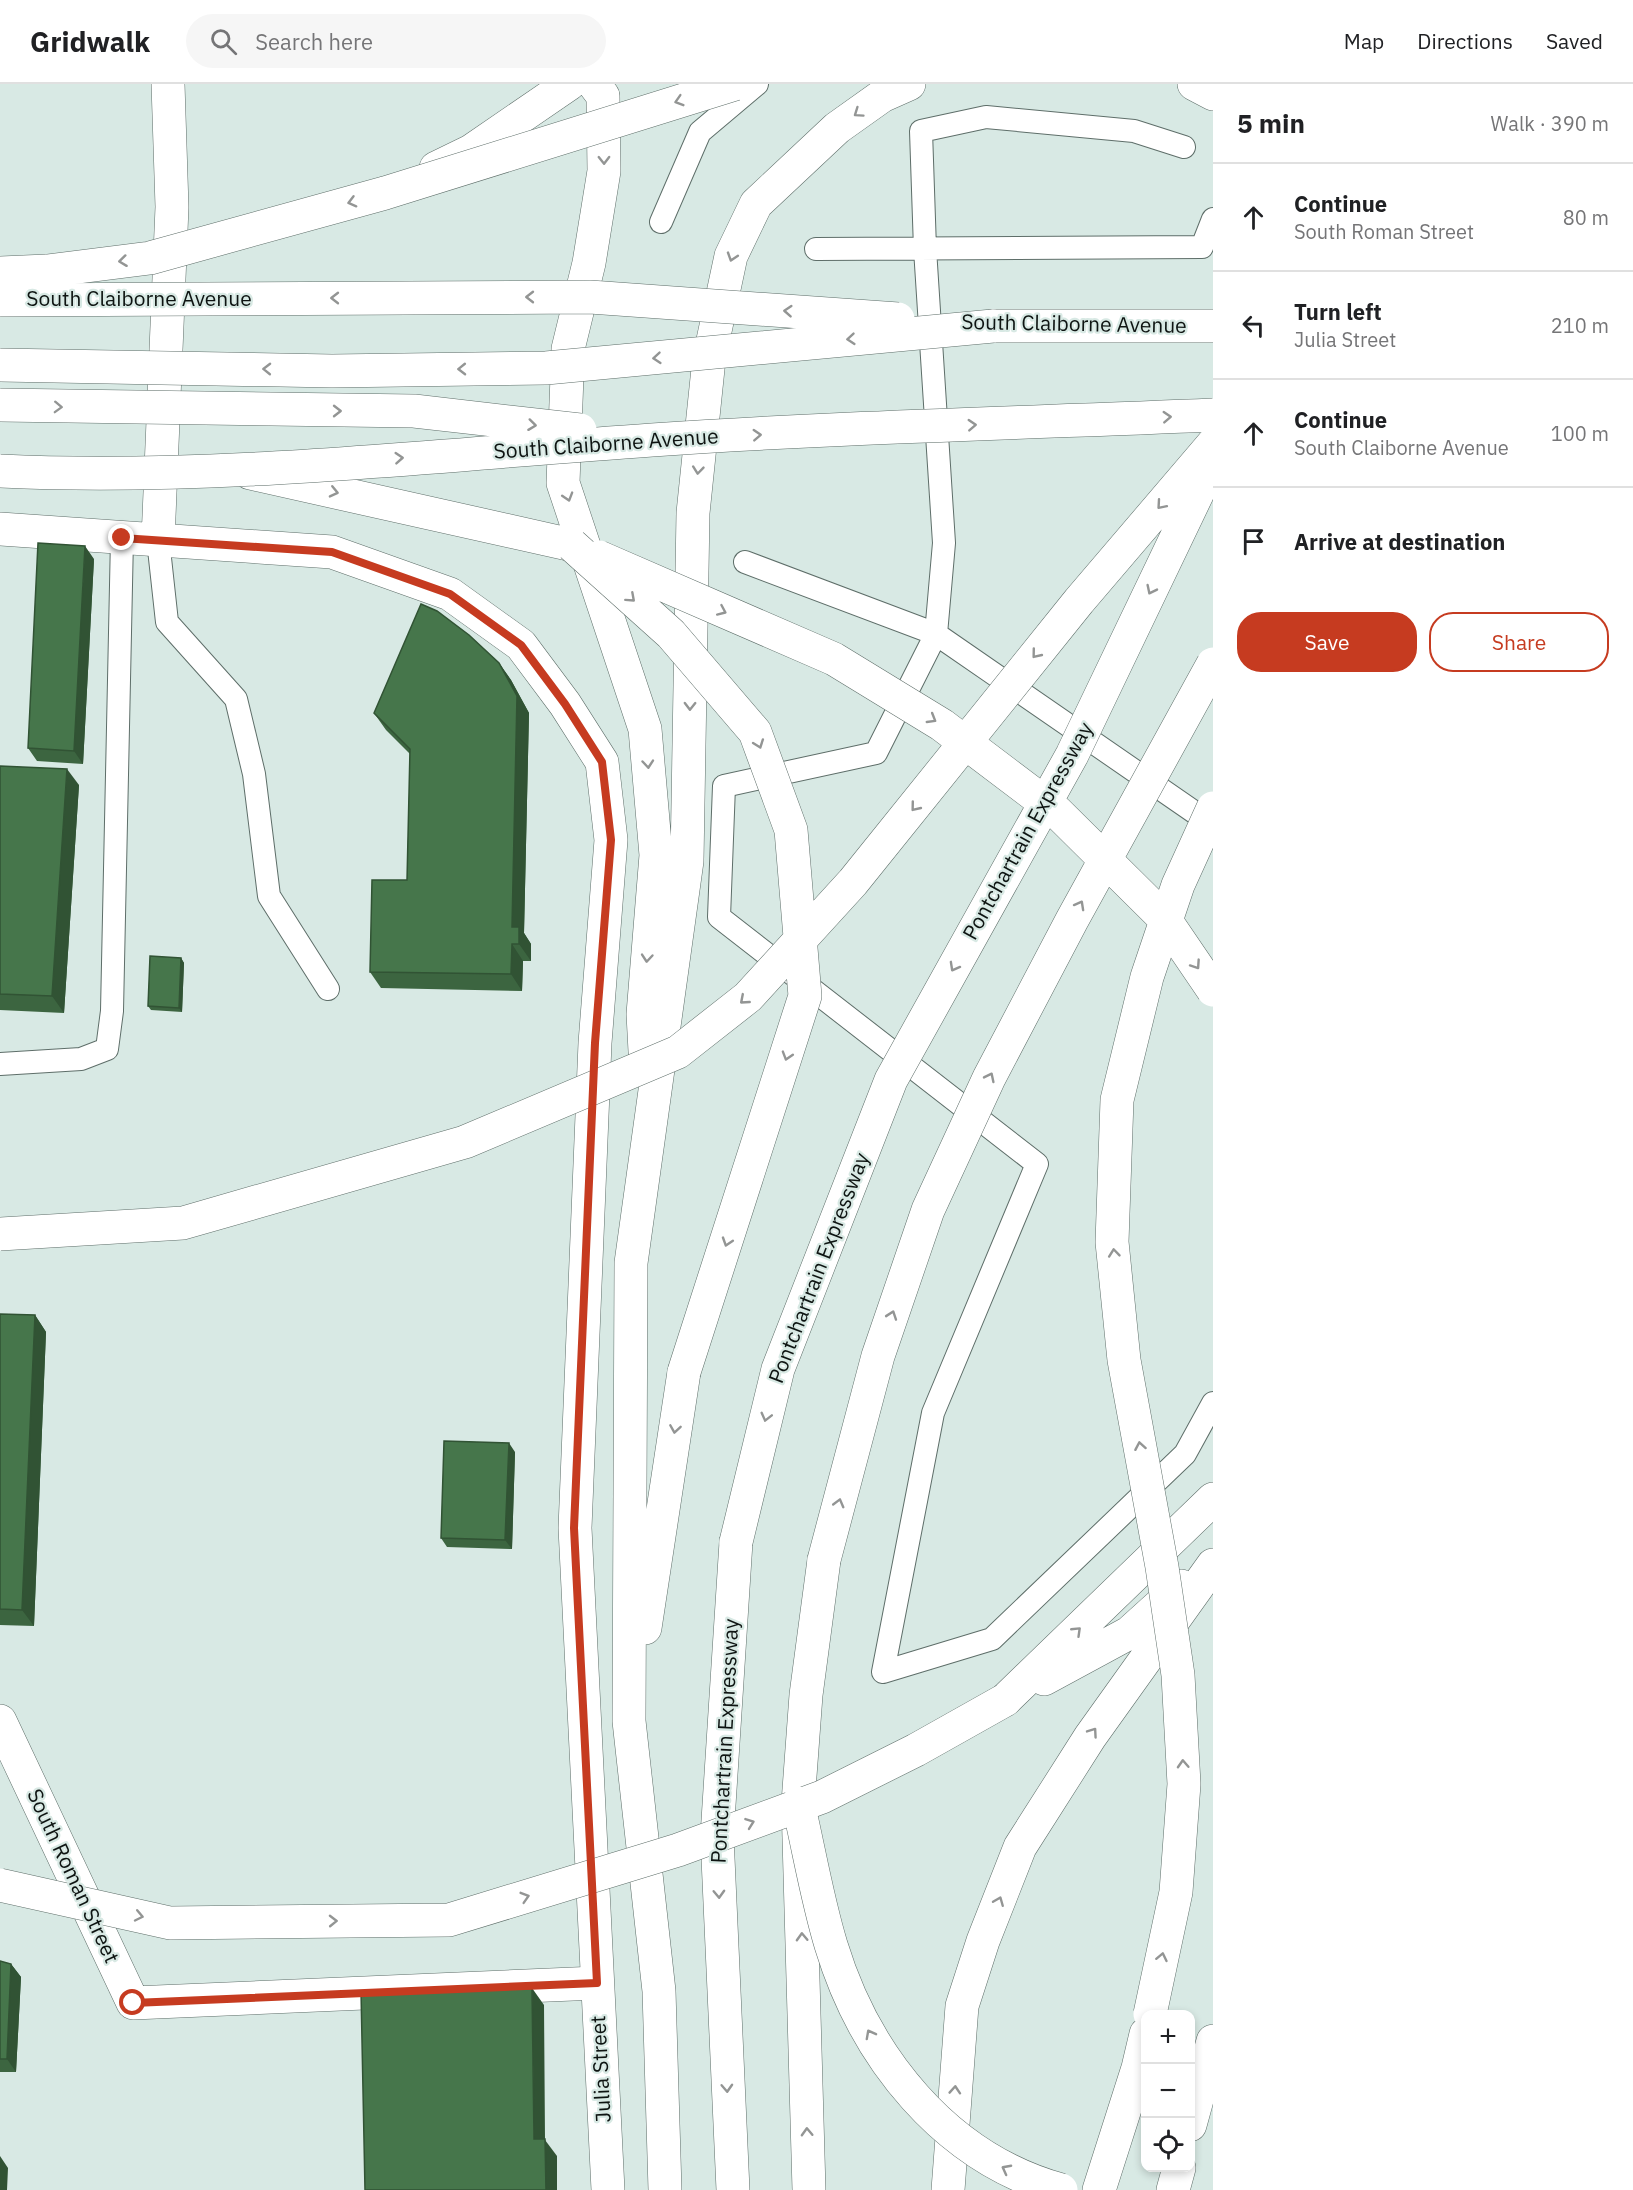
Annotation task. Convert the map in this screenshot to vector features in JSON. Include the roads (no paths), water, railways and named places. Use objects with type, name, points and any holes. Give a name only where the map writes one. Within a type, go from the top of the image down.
[{"type":"main road","points":[[0,529],[158,540],[172,207],[168,84]]},
{"type":"main road","points":[[384,193],[471,151],[569,84]]},
{"type":"main road","points":[[0,273],[47,271],[150,258],[384,193],[735,84]]},
{"type":"main road","points":[[665,2190],[659,1991],[629,1721],[631,1263],[687,861],[693,513],[709,359],[731,256],[756,204],[837,128],[882,96],[909,84]]},
{"type":"main road","points":[[1194,84],[1213,94]]},
{"type":"main road","points":[[600,88],[604,171],[589,263],[568,349],[563,483],[645,729],[656,855],[643,1014],[649,1137]]},
{"type":"main road","name":"South Claiborne Avenue","points":[[0,300],[590,297],[993,326],[1213,326]]},
{"type":"main road","points":[[0,364],[332,371],[546,368],[993,326]]},
{"type":"main road","points":[[0,405],[414,411],[656,439]]},
{"type":"main road","name":"South Claiborne Avenue","points":[[0,471],[56,474],[236,470],[656,439],[1213,415]]},
{"type":"main road","points":[[0,1234],[183,1223],[465,1142],[678,1052],[748,997],[853,882],[1079,601],[1213,444]]},
{"type":"main road","name":"Pontchartrain Expressway","points":[[733,2190],[717,1836],[736,1542],[778,1369],[891,1080],[1072,755],[1213,461]]},
{"type":"main road","points":[[236,470],[572,545],[834,659],[942,725],[1058,812],[1164,918],[1213,990]]},
{"type":"main road","name":"Julia Street","points":[[158,540],[332,552],[450,594],[521,645],[565,704],[602,762],[611,840],[595,1043],[574,1528],[608,2190]]},
{"type":"main road","points":[[572,545],[671,634],[755,732],[791,830],[805,996],[684,1372],[629,1721]]},
{"type":"main road","points":[[809,2190],[798,1803],[806,1695],[824,1560],[878,1356],[927,1210],[989,1078],[1072,920],[1213,664]]},
{"type":"main road","points":[[1151,2010],[1176,1892],[1184,1784],[1178,1675],[1162,1567],[1124,1360],[1112,1242],[1117,1100],[1147,977],[1178,885],[1213,808]]},
{"type":"main road","points":[[1005,1700],[1213,1499]]},
{"type":"main road","points":[[0,1885],[170,1923],[449,1920],[678,1850],[822,1797],[916,1750],[1129,1633],[1213,1557]]},
{"type":"main road","points":[[948,2190],[962,2006],[983,1941],[1020,1847],[1090,1737],[1213,1565]]},
{"type":"main road","name":"South Roman Street","points":[[0,1721],[133,2003],[597,1983]]},
{"type":"main road","points":[[798,1803],[831,1946],[855,2005],[885,2061],[927,2112],[982,2157],[1028,2181],[1061,2190]]},
{"type":"main road","points":[[1193,2118],[1213,2041]]},
{"type":"main road","points":[[1099,2190],[1141,2055]]},
{"type":"main road","points":[[1173,2190],[1178,2172]]},
{"type":"lane","points":[[661,222],[700,132],[757,84]]},
{"type":"lane","points":[[1184,147],[1134,131],[986,117],[921,131],[925,249],[944,543],[936,634],[876,753],[724,786],[719,916],[1037,1164],[933,1413],[883,1672],[992,1639],[1185,1454],[1213,1403]]},
{"type":"lane","points":[[816,249],[1202,247],[1213,219]]},
{"type":"lane","points":[[0,1064],[81,1059],[107,1049],[112,1011],[122,538]]},
{"type":"lane","points":[[158,540],[167,622],[236,699],[254,774],[269,896],[328,989]]},
{"type":"lane","points":[[745,561],[936,634],[1213,825]]}]
